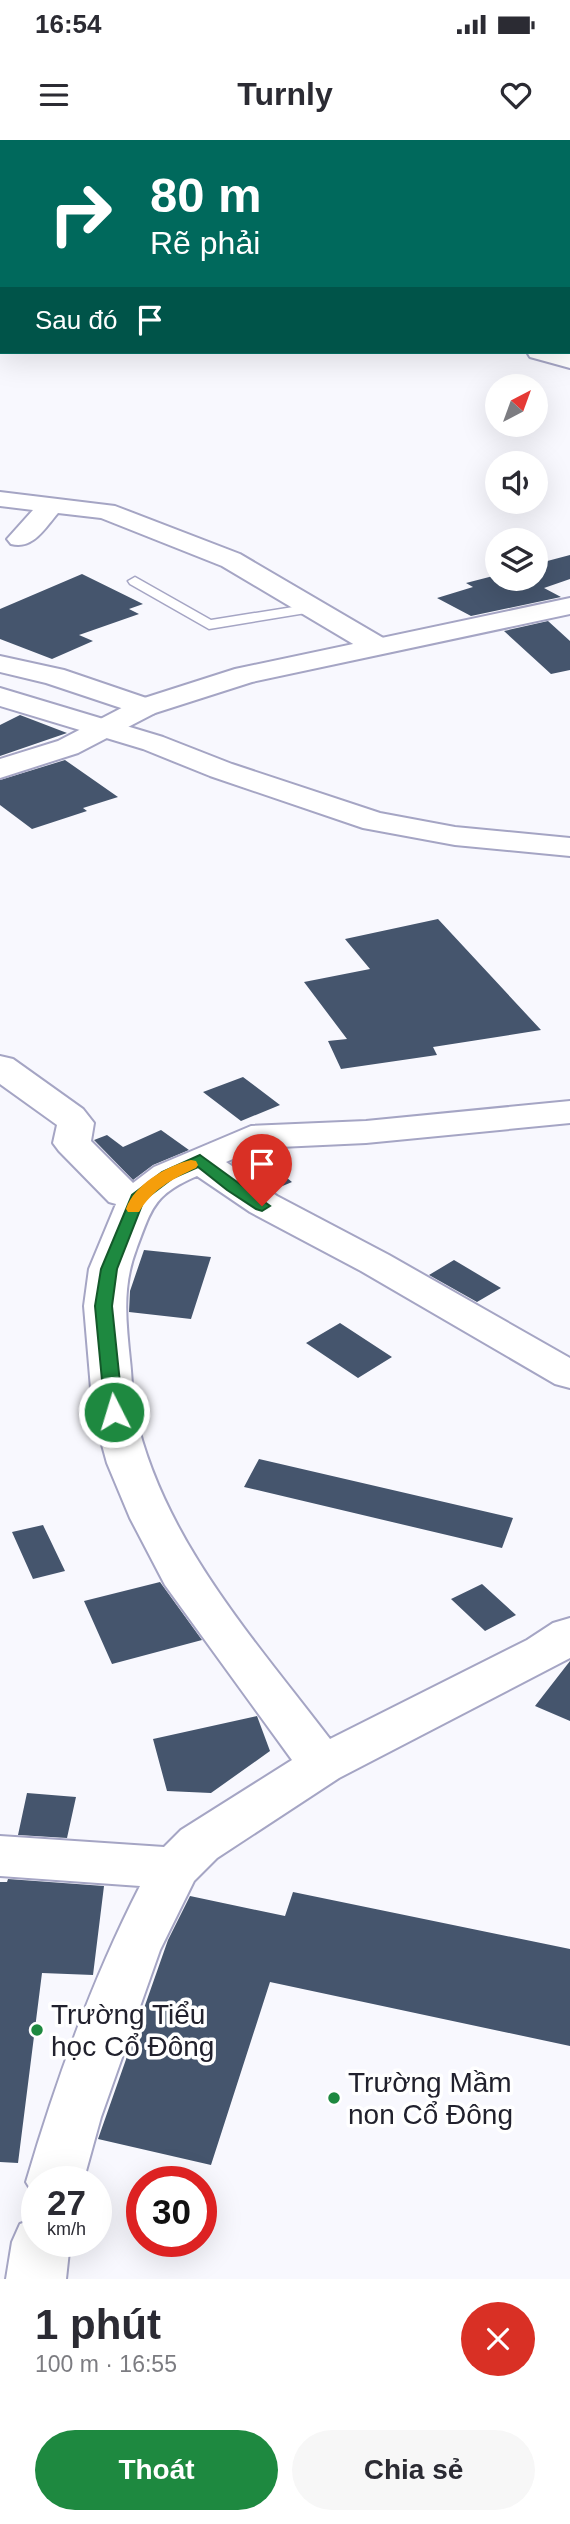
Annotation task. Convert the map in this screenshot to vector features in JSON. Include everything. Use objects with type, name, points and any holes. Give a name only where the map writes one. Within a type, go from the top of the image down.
[{"type":"street","points":[[545,354],[570,361]]},
{"type":"street","points":[[0,499],[106,511],[231,560],[375,645]]},
{"type":"street","points":[[20,539],[52,505]]},
{"type":"street","points":[[0,769],[68,747],[126,718],[246,675],[375,645],[570,606]]},
{"type":"street","points":[[0,664],[54,676],[126,718],[374,821],[455,836],[570,847]]},
{"type":"street","points":[[0,697],[126,718]]},
{"type":"street","points":[[0,1067],[71,1117],[76,1123],[72,1143],[123,1194],[137,1198]]},
{"type":"street","points":[[323,1765],[181,1574],[129,1463],[114,1412],[104,1306],[109,1269],[137,1198],[167,1175],[251,1138],[366,1132],[570,1112]]},
{"type":"street","points":[[200,1160],[232,1187],[262,1206],[373,1262],[570,1376]]},
{"type":"street","points":[[59,2166],[73,2117],[134,1950],[175,1868],[199,1844],[323,1765],[544,1652],[570,1635]]},
{"type":"street","points":[[0,1856],[175,1868]]},
{"type":"street","points":[[36,2279],[39,2257]]},
{"type":"lane","points":[[135,580],[209,625],[312,608]]},
{"type":"building","points":[[570,555],[570,579],[548,587],[548,561]]},
{"type":"building","points":[[82,574],[143,604],[129,609],[139,614],[79,635],[93,641],[52,659],[0,639],[0,609]]},
{"type":"building","points":[[485,578],[485,591],[548,590],[561,597],[471,616],[437,598],[473,587],[466,583]]},
{"type":"building","points":[[548,621],[570,641],[570,670],[551,674],[504,631]]},
{"type":"building","points":[[20,715],[67,733],[0,756],[0,725]]},
{"type":"building","points":[[65,760],[118,797],[83,808],[87,811],[32,829],[0,805],[0,780]]},
{"type":"building","points":[[438,919],[541,1030],[433,1047],[437,1055],[341,1069],[328,1041],[347,1039],[304,982],[370,969],[345,939]]},
{"type":"building","points":[[243,1077],[280,1105],[241,1121],[203,1092]]},
{"type":"building","points":[[161,1130],[189,1150],[153,1165],[133,1180],[94,1140],[107,1135],[123,1147]]},
{"type":"building","points":[[255,1152],[292,1182],[273,1190],[231,1162]]},
{"type":"building","points":[[144,1250],[211,1257],[191,1319],[129,1312],[130,1291]]},
{"type":"building","points":[[454,1260],[501,1288],[477,1302],[429,1275]]},
{"type":"building","points":[[340,1323],[392,1357],[358,1378],[306,1343]]},
{"type":"building","points":[[259,1459],[513,1518],[502,1548],[244,1487]]},
{"type":"building","points":[[43,1525],[65,1571],[33,1579],[12,1532]]},
{"type":"building","points":[[160,1582],[202,1640],[112,1664],[84,1601]]},
{"type":"building","points":[[482,1584],[516,1615],[485,1631],[451,1599]]},
{"type":"building","points":[[570,1661],[570,1721],[535,1706]]},
{"type":"building","points":[[257,1716],[270,1751],[211,1793],[167,1791],[153,1739]]},
{"type":"building","points":[[27,1793],[76,1797],[67,1838],[18,1835]]},
{"type":"building","name":"Trường Tiểu học Cổ Đông","points":[[8,1879],[104,1886],[93,1975],[42,1973],[18,2163],[0,2162],[0,1882],[7,1882]]},
{"type":"building","points":[[293,1892],[570,1949],[570,2046],[270,1982],[211,2165],[98,2139],[168,1940],[190,1896],[285,1916]]},
{"type":"slow traffic","points":[[134,1209],[137,1198],[152,1186],[167,1175],[191,1165]]},
{"type":"place","name":"Trường Tiểu học Cổ Đông","points":[[37,2030]]},
{"type":"place","name":"Trường Mầm non Cổ Đông","points":[[334,2098]]},
{"type":"route","points":[[114,1412],[104,1306],[109,1269],[137,1198],[167,1175],[200,1160],[232,1187],[262,1206]]}]
